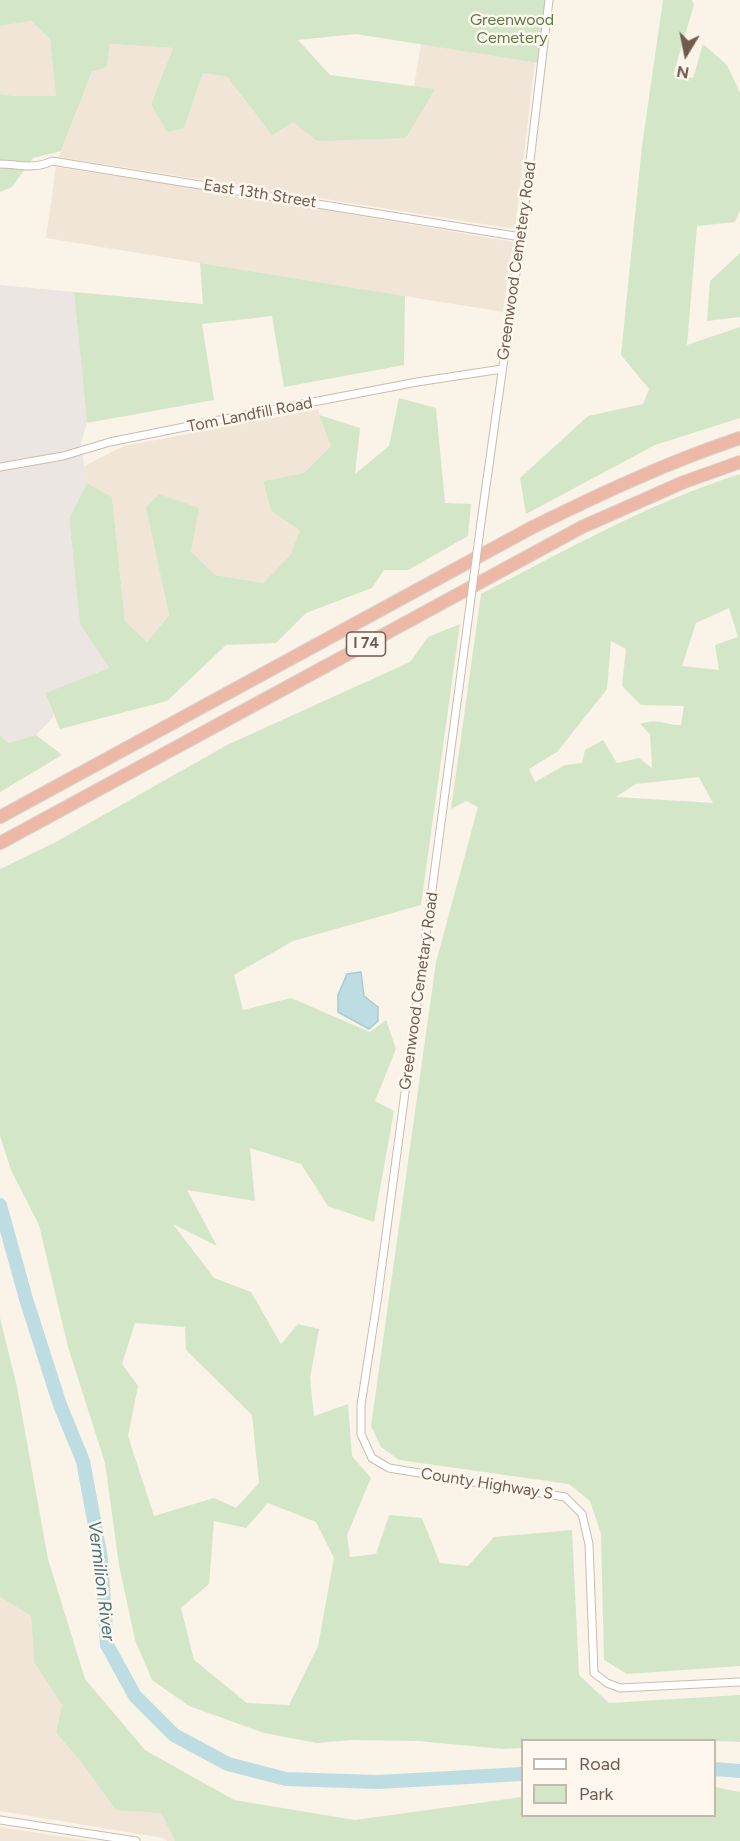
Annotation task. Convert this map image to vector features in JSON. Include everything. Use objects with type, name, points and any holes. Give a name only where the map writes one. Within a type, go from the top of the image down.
[{"type":"highway","name":"I 74","points":[[0,817],[531,528],[621,484],[740,438]]},
{"type":"highway","name":"I 74","points":[[0,843],[582,527],[684,482],[740,462]]},
{"type":"street","name":"Greenwood Cemetery Road","points":[[481,522],[521,237],[549,0]]},
{"type":"street","name":"East 13th Street","points":[[0,164],[30,167],[52,161],[521,237]]},
{"type":"street","name":"Tom Landfill Road","points":[[0,467],[63,456],[110,442],[198,424],[417,382],[502,369]]},
{"type":"street","name":"Greenwood Cemetary Road","points":[[372,1458],[361,1434],[361,1405],[379,1290],[481,522]]},
{"type":"street","name":"County Highway S","points":[[372,1458],[389,1468],[565,1497],[582,1514],[589,1544],[594,1673],[607,1683],[620,1688],[740,1682]]},
{"type":"street","points":[[0,1820],[136,1841]]},
{"type":"shaded area","points":[[31,21],[50,39],[56,96],[0,94],[0,26]]},
{"type":"shaded area","points":[[110,44],[173,48],[151,104],[184,128],[203,73],[227,77],[257,116],[406,138],[421,44],[535,62],[515,229],[59,157],[92,72],[107,67]]},
{"type":"shaded area","points":[[56,167],[221,192],[513,242],[503,312],[46,238]]},
{"type":"shaded area","points":[[0,285],[74,292],[87,423],[81,443],[87,483],[69,518],[80,624],[109,668],[45,693],[54,716],[36,735],[7,743],[0,736]]},
{"type":"shaded area","points":[[319,409],[319,415],[331,446],[304,473],[263,481],[271,511],[301,529],[291,554],[263,583],[215,575],[191,551],[159,494],[147,507],[169,615],[147,642],[125,621],[112,497],[87,483],[84,466],[124,446]]},
{"type":"shaded area","points":[[0,1597],[31,1616],[34,1662],[62,1705],[56,1733],[83,1764],[161,1813],[175,1841],[0,1811]]},
{"type":"shaded area","points":[[0,1827],[90,1841],[0,1841]]},
{"type":"green space","name":"Greenwood Cemetery","points":[[0,0],[546,0],[538,63],[356,34],[298,40],[330,75],[435,89],[406,138],[317,141],[293,122],[272,135],[227,77],[203,73],[184,128],[167,132],[151,104],[173,48],[110,44],[107,67],[92,72],[61,151],[33,158],[12,187],[0,192],[0,94],[56,96],[50,39],[31,21],[0,26]]},
{"type":"green space","points":[[663,0],[692,0],[694,5],[673,75],[693,78],[703,44],[727,65],[740,93],[740,210],[735,222],[697,226],[687,345],[740,327],[740,418],[655,445],[526,514],[520,478],[588,416],[643,404],[649,389],[621,355],[642,146]]},
{"type":"green space","points":[[740,253],[740,317],[707,321],[710,281]]},
{"type":"green space","points":[[200,263],[405,296],[404,365],[284,387],[272,316],[202,324],[214,400],[87,423],[74,292],[203,304]]},
{"type":"green space","points":[[399,398],[436,408],[445,503],[471,504],[468,536],[408,570],[384,570],[372,588],[306,613],[276,643],[226,645],[167,701],[60,729],[45,693],[109,668],[80,624],[69,518],[87,483],[112,497],[125,621],[147,642],[169,615],[146,507],[159,494],[199,508],[191,551],[215,575],[263,583],[291,554],[300,530],[271,511],[263,481],[304,473],[331,446],[319,415],[360,428],[355,474],[389,446]]},
{"type":"green space","points":[[740,474],[740,1666],[627,1674],[604,1660],[601,1534],[590,1501],[569,1484],[399,1460],[381,1447],[371,1426],[436,962],[478,807],[466,801],[451,809],[481,594],[608,528],[707,485]],"holes":[[[729,608],[738,637],[715,645],[719,670],[682,666],[696,623]],[[611,641],[626,649],[622,686],[641,705],[684,706],[681,725],[656,721],[640,724],[650,734],[652,768],[639,758],[617,763],[603,740],[585,750],[582,763],[565,765],[535,782],[529,769],[557,752],[607,689]],[[699,777],[713,803],[616,797],[636,784]]]},
{"type":"green space","points":[[460,624],[421,905],[293,941],[234,975],[243,1010],[291,998],[370,1032],[386,1020],[396,1049],[375,1101],[394,1111],[374,1222],[328,1206],[301,1164],[250,1148],[255,1201],[187,1190],[217,1246],[173,1224],[214,1278],[251,1292],[281,1344],[298,1324],[319,1329],[310,1378],[314,1416],[348,1404],[352,1456],[371,1478],[347,1535],[350,1557],[376,1554],[389,1515],[422,1518],[440,1563],[468,1566],[494,1537],[572,1530],[579,1675],[609,1703],[740,1695],[740,1742],[716,1741],[716,1739],[521,1739],[521,1748],[503,1749],[418,1741],[352,1740],[317,1743],[264,1733],[189,1706],[152,1680],[135,1640],[119,1565],[105,1463],[68,1347],[39,1225],[11,1170],[0,1136],[0,869],[54,843],[227,745],[410,662],[428,637]],"holes":[[[135,1323],[185,1327],[186,1350],[252,1415],[259,1483],[236,1508],[214,1498],[154,1516],[128,1436],[138,1386],[122,1364]],[[268,1503],[316,1522],[334,1558],[318,1646],[289,1705],[247,1703],[194,1660],[181,1608],[209,1584],[214,1521],[246,1528]]]},
{"type":"green space","points":[[36,735],[62,755],[0,792],[0,736],[8,743]]},
{"type":"green space","points":[[0,1318],[17,1387],[48,1559],[85,1679],[145,1750],[234,1800],[355,1820],[521,1797],[521,1817],[716,1817],[716,1787],[740,1792],[740,1841],[175,1841],[161,1813],[116,1810],[83,1764],[56,1733],[62,1705],[34,1662],[31,1616],[0,1597]]},
{"type":"water","points":[[361,972],[364,996],[378,1007],[378,1021],[369,1029],[338,1012],[338,995],[347,974]]},
{"type":"waterway","name":"Vermilion River","points":[[0,1205],[26,1299],[60,1405],[83,1461],[101,1558],[107,1645],[135,1696],[174,1735],[228,1764],[286,1779],[377,1782],[521,1774]]},
{"type":"waterway","name":"Vermilion River","points":[[716,1769],[740,1771]]}]
